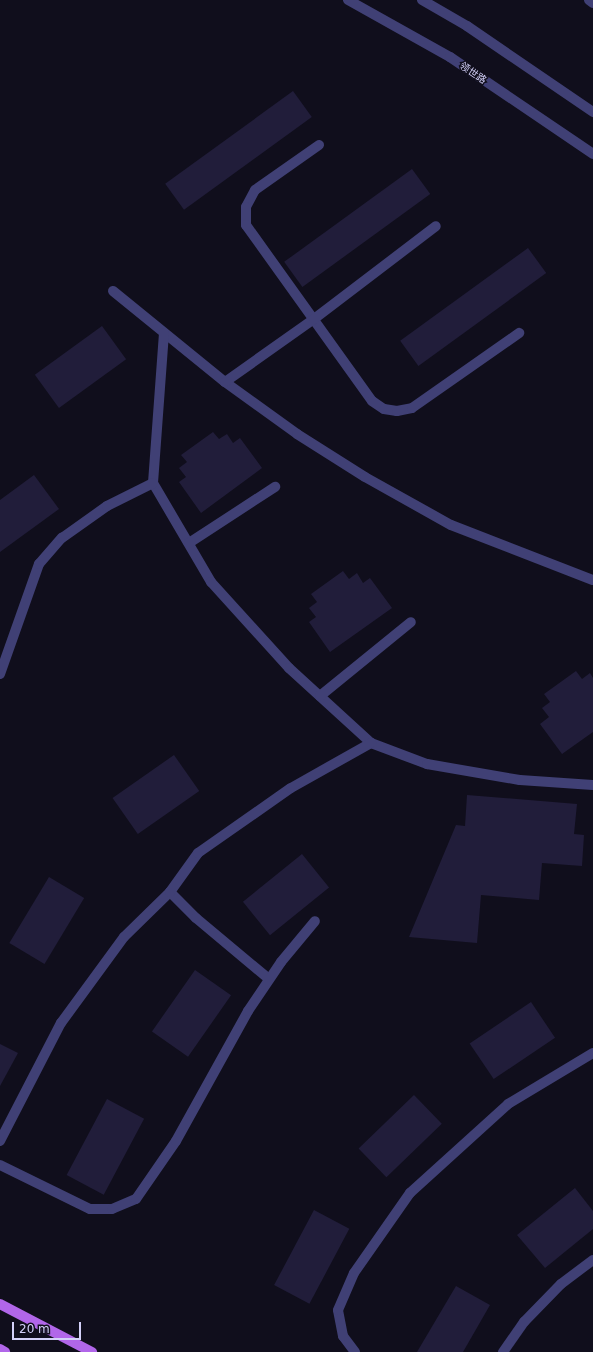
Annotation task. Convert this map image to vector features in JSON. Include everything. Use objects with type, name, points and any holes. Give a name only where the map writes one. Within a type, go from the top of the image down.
[{"type":"main road","points":[[0,1304],[92,1352]]},
{"type":"main road","points":[[0,1349],[5,1352]]},
{"type":"street","name":"领世路","points":[[348,0],[450,57],[593,154]]},
{"type":"street","points":[[422,0],[467,26],[593,112]]},
{"type":"street","points":[[589,0],[593,3]]},
{"type":"street","points":[[319,145],[255,190],[246,207],[246,225],[312,320],[372,401],[384,409],[397,412],[412,408],[518,332]]},
{"type":"street","points":[[224,382],[312,320],[436,226]]},
{"type":"street","points":[[113,291],[224,382],[297,434],[365,477],[451,525],[593,580]]},
{"type":"street","points":[[164,332],[153,483],[211,582],[288,668],[372,743],[427,764],[520,780],[593,785]]},
{"type":"street","points":[[0,674],[38,564],[68,533],[107,506],[153,483]]},
{"type":"street","points":[[189,543],[275,487]]},
{"type":"street","points":[[320,696],[411,622]]},
{"type":"street","points":[[0,1141],[61,1023],[124,937],[170,892],[198,853],[291,788],[372,743]]},
{"type":"street","points":[[170,892],[196,918],[269,979]]},
{"type":"street","points":[[0,1165],[90,1209],[112,1209],[136,1199],[176,1141],[209,1077],[269,979],[315,921]]},
{"type":"street","points":[[355,1352],[343,1336],[338,1310],[354,1273],[410,1193],[508,1104],[593,1053]]},
{"type":"street","points":[[503,1352],[524,1322],[561,1284],[593,1260]]},
{"type":"building","points":[[293,91],[312,117],[184,210],[165,184]]},
{"type":"building","points":[[412,169],[430,194],[302,287],[284,262]]},
{"type":"building","points":[[528,248],[546,273],[418,366],[400,341]]},
{"type":"building","points":[[102,326],[126,359],[59,408],[35,375]]},
{"type":"building","points":[[213,432],[219,439],[227,434],[233,443],[240,438],[262,468],[201,513],[179,482],[186,477],[179,468],[187,462],[181,455]]},
{"type":"building","points":[[34,475],[59,509],[0,552],[0,500]]},
{"type":"building","points":[[343,571],[349,579],[357,573],[363,583],[370,578],[392,608],[330,652],[309,622],[316,617],[309,608],[317,602],[311,594]]},
{"type":"building","points":[[576,671],[582,679],[590,673],[593,678],[593,732],[562,754],[540,724],[549,717],[542,708],[550,702],[544,694]]},
{"type":"building","points":[[174,755],[199,791],[138,834],[113,798]]},
{"type":"building","points":[[467,795],[577,804],[574,834],[584,835],[582,866],[542,863],[539,900],[481,895],[477,943],[409,937],[456,825],[465,826]]},
{"type":"building","points":[[302,854],[329,887],[270,935],[243,902]]},
{"type":"building","points":[[49,877],[84,898],[44,964],[9,943]]},
{"type":"building","points":[[195,970],[231,995],[188,1057],[152,1031]]},
{"type":"building","points":[[531,1002],[555,1038],[494,1079],[470,1043]]},
{"type":"building","points":[[0,1044],[18,1053],[0,1086]]},
{"type":"building","points":[[414,1095],[442,1124],[386,1177],[359,1148]]},
{"type":"building","points":[[107,1099],[144,1119],[104,1195],[67,1175]]},
{"type":"building","points":[[575,1188],[593,1211],[593,1229],[545,1268],[517,1235]]},
{"type":"building","points":[[314,1210],[349,1229],[309,1304],[274,1285]]},
{"type":"building","points":[[456,1286],[490,1305],[463,1352],[417,1352]]}]
